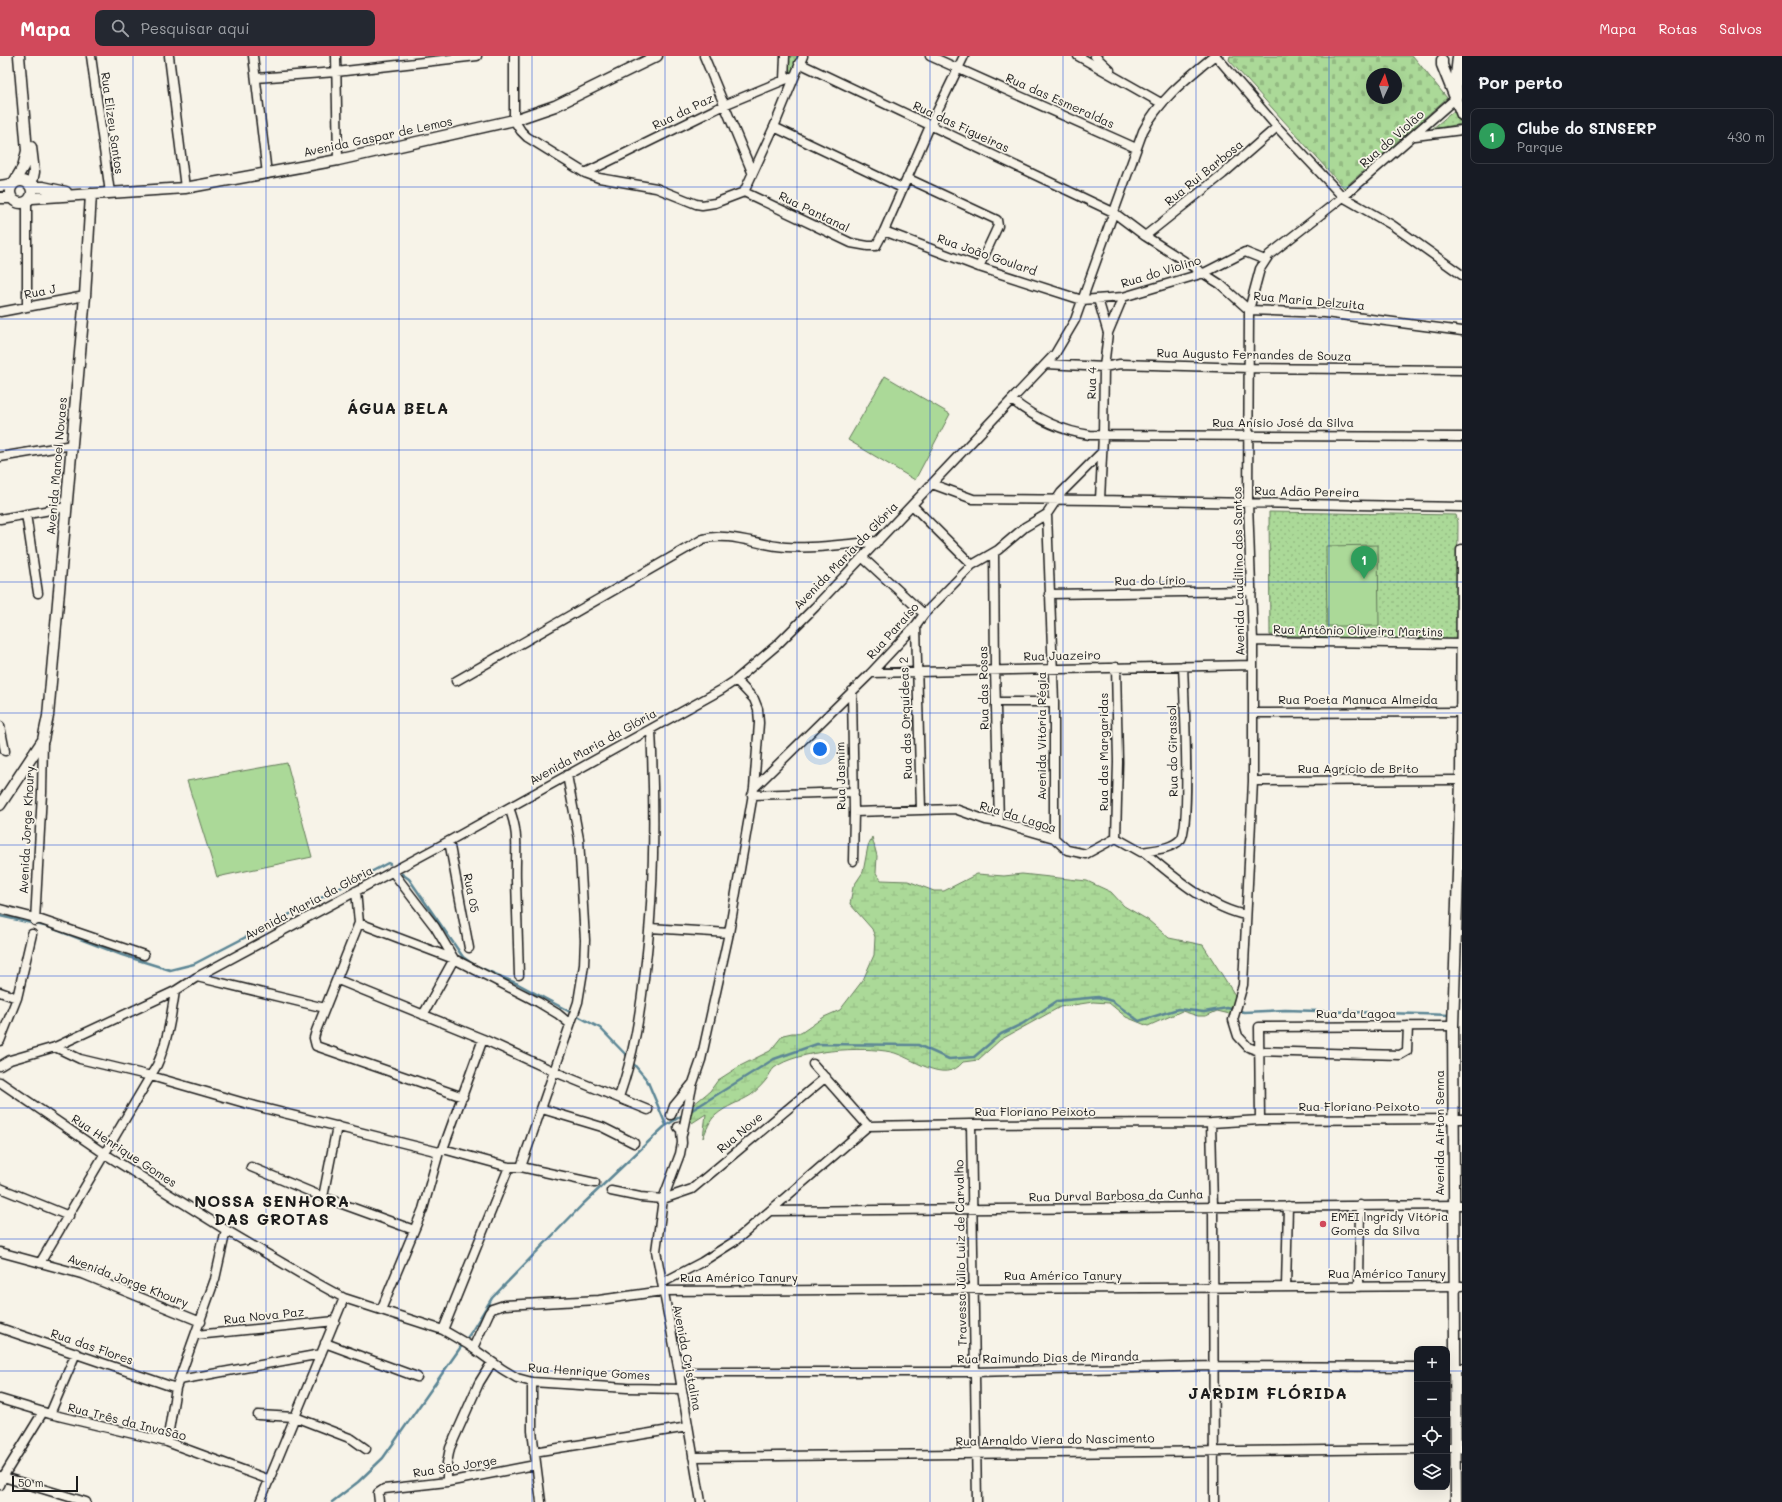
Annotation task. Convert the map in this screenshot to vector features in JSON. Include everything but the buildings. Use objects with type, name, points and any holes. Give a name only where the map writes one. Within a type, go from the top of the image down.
[{"type":"street","points":[[19,56],[25,124],[26,159],[5,198],[19,202],[29,199],[86,194]]},
{"type":"street","name":"Rua Elizeu Santos","points":[[91,56],[110,193]]},
{"type":"street","points":[[169,56],[185,188]]},
{"type":"street","points":[[253,56],[267,174]]},
{"type":"street","points":[[336,56],[338,160]]},
{"type":"street","points":[[256,78],[336,72],[477,56]]},
{"type":"street","points":[[514,56],[514,120],[527,138],[585,173],[599,178],[656,188],[702,205],[715,203],[744,192],[774,127],[801,60]]},
{"type":"street","name":"Avenida Gaspar de Lemos","points":[[86,194],[185,188],[267,174],[338,160],[514,120],[555,106],[657,56]]},
{"type":"street","points":[[704,56],[752,172]]},
{"type":"street","points":[[784,80],[785,56]]},
{"type":"street","name":"Rua das Esmeraldas","points":[[930,56],[1136,148]]},
{"type":"street","points":[[884,231],[930,126],[964,56]]},
{"type":"street","points":[[1078,56],[1116,76],[1161,103]]},
{"type":"street","points":[[1094,56],[1116,76]]},
{"type":"street","points":[[1215,56],[1277,127],[1343,197],[1392,225],[1462,275]]},
{"type":"street","name":"Avenida Maria da Glória","points":[[0,1066],[10,1060],[55,1047],[175,991],[196,977],[651,730],[736,680],[777,645],[1055,354],[1069,332],[1082,300],[1136,148],[1150,117],[1161,103],[1215,56]]},
{"type":"street","points":[[1440,58],[1448,62],[1452,62],[1459,57]]},
{"type":"street","points":[[1456,98],[1456,69],[1459,57]]},
{"type":"street","points":[[1440,58],[1462,115]]},
{"type":"street","name":"Rua das Figueiras","points":[[801,60],[930,126],[1113,212]]},
{"type":"street","name":"Rua da Paz","points":[[585,173],[724,105],[794,76]]},
{"type":"street","name":"Rua do Violão","points":[[1343,197],[1456,98]]},
{"type":"street","points":[[25,124],[34,172],[29,199],[27,306]]},
{"type":"street","points":[[774,127],[902,188]]},
{"type":"street","name":"Rua Rui Barbosa","points":[[1145,236],[1224,174],[1277,127]]},
{"type":"street","points":[[1414,136],[1462,130]]},
{"type":"street","points":[[907,178],[997,220],[998,226],[979,267]]},
{"type":"street","points":[[0,186],[13,184],[18,181],[29,183],[31,187]]},
{"type":"street","points":[[31,187],[43,187],[86,194]]},
{"type":"street","name":"Rua Pantanal","points":[[744,192],[851,243],[876,246],[884,231]]},
{"type":"street","name":"Avenida Manoel Novaes","points":[[43,740],[48,716],[85,296],[86,194]]},
{"type":"street","name":"Avenida Laudilino dos Santos","points":[[1259,1051],[1248,1048],[1238,1036],[1235,1028],[1234,1015],[1243,985],[1254,781],[1252,591],[1248,503],[1249,310],[1260,269],[1269,255],[1343,197]]},
{"type":"street","name":"Rua Maria Delzuita","points":[[1113,212],[1145,236],[1220,284],[1249,310],[1325,314],[1462,331]]},
{"type":"street","name":"Rua João Goulard","points":[[884,231],[979,267],[1082,300]]},
{"type":"street","name":"Rua do Violino","points":[[1082,300],[1123,297],[1204,274],[1245,252],[1265,260]]},
{"type":"street","name":"Rua J","points":[[0,312],[85,296]]},
{"type":"street","name":"Rua 4","points":[[1104,435],[1104,367],[1108,333],[1123,297]]},
{"type":"street","name":"Rua 4","points":[[1098,299],[1108,333]]},
{"type":"street","name":"Rua Augusto Fernandes de Souza","points":[[1046,364],[1104,367],[1120,364],[1249,368],[1462,370]]},
{"type":"street","name":"Rua Anísio José da Silva","points":[[1012,400],[1031,414],[1061,429],[1076,433],[1104,435],[1462,437]]},
{"type":"street","points":[[1100,500],[1104,435]]},
{"type":"street","points":[[0,457],[72,445]]},
{"type":"street","name":"Rua Paraíso","points":[[753,792],[871,673],[916,625],[924,614],[972,565],[994,553],[1025,527],[1047,514],[1059,496],[1102,452]]},
{"type":"street","name":"Rua Adão Pereira","points":[[932,484],[968,498],[1059,496],[1100,500],[1462,508]]},
{"type":"street","points":[[912,505],[972,565]]},
{"type":"street","points":[[0,518],[67,507]]},
{"type":"street","points":[[26,514],[38,593]]},
{"type":"street","name":"Avenida Vitória Régia","points":[[1047,514],[1054,702],[1054,838]]},
{"type":"street","points":[[456,680],[703,539],[714,536],[726,537],[770,546],[786,547],[823,546],[878,541]]},
{"type":"street","name":"Avenida Airton Senna","points":[[1456,1502],[1455,1368],[1458,1286],[1458,1205],[1453,1004],[1461,780],[1462,550]]},
{"type":"street","name":"Rua das Rosas","points":[[994,553],[999,822]]},
{"type":"street","points":[[862,557],[924,614]]},
{"type":"street","name":"Rua do Lírio","points":[[1049,594],[1252,591]]},
{"type":"street","name":"Rua das Orquídeas 2","points":[[916,625],[920,810]]},
{"type":"street","name":"Rua Antônio Oliveira Martins","points":[[1253,641],[1461,644]]},
{"type":"street","name":"Rua Juazeiro","points":[[871,673],[916,673],[995,669],[1253,665]]},
{"type":"street","name":"Rua do Girassol","points":[[1144,852],[1174,844],[1183,835],[1186,789],[1183,666]]},
{"type":"street","name":"Rua das Margaridas","points":[[1116,667],[1118,762],[1116,838]]},
{"type":"street","points":[[671,1115],[674,1106],[693,1083],[701,1060],[729,933],[753,792],[759,723],[758,709],[754,699],[736,680]]},
{"type":"street","name":"Rua Jasmim","points":[[852,691],[854,792],[853,860]]},
{"type":"street","points":[[996,702],[1054,702]]},
{"type":"street","name":"Rua Poeta Manuca Almeida","points":[[1254,713],[1462,712]]},
{"type":"street","points":[[0,726],[5,751]]},
{"type":"street","points":[[619,1097],[633,1053],[642,997],[650,928],[654,842],[654,787],[651,730]]},
{"type":"street","points":[[0,805],[43,740]]},
{"type":"street","name":"Avenida Jorge Khoury","points":[[35,919],[43,740]]},
{"type":"street","points":[[521,1167],[578,1002],[584,952],[581,865],[575,811],[567,775]]},
{"type":"street","name":"Rua Agrício de Brito","points":[[1254,781],[1461,780]]},
{"type":"street","points":[[753,792],[854,792]]},
{"type":"street","points":[[509,808],[514,821],[517,836],[516,878],[519,975]]},
{"type":"street","name":"Rua da Lagoa","points":[[854,812],[955,809],[986,820],[999,822],[1054,838],[1067,850],[1086,854],[1116,838]]},
{"type":"street","points":[[1116,838],[1141,852],[1144,852],[1171,875],[1206,898],[1223,908],[1246,915]]},
{"type":"street","name":"Rua 05","points":[[449,841],[469,948]]},
{"type":"street","points":[[392,871],[435,927],[454,959]]},
{"type":"street","points":[[356,891],[359,923],[338,980],[325,1008],[314,1038],[316,1046],[462,1098]]},
{"type":"street","points":[[0,909],[144,955]]},
{"type":"street","points":[[359,923],[454,959],[538,1002],[571,1021]]},
{"type":"street","points":[[650,928],[729,933]]},
{"type":"street","points":[[0,1041],[17,998],[32,934]]},
{"type":"street","points":[[423,1015],[454,959]]},
{"type":"street","points":[[196,977],[325,1008]]},
{"type":"street","points":[[338,980],[484,1039],[555,1072],[648,1110]]},
{"type":"street","points":[[40,1263],[151,1076],[164,1050],[170,1027],[175,991]]},
{"type":"street","points":[[0,992],[17,998]]},
{"type":"street","name":"Rua da Lagoa","points":[[1259,1051],[1259,1027],[1408,1026],[1453,1024]]},
{"type":"street","points":[[1260,1120],[1259,1051],[1400,1055],[1408,1051],[1408,1026]]},
{"type":"street","points":[[381,1310],[428,1194],[441,1151],[484,1039]]},
{"type":"street","points":[[55,1047],[80,1059],[151,1076],[248,1104],[509,1167],[521,1167],[595,1183]]},
{"type":"street","points":[[470,1346],[489,1313],[497,1307],[599,1300],[663,1287],[735,1240],[868,1126],[813,1064]]},
{"type":"street","name":"Rua Nove","points":[[663,1199],[692,1189],[826,1077]]},
{"type":"street","name":"Rua Henrique Gomes","points":[[0,1082],[105,1154],[226,1230],[344,1298],[446,1332],[470,1346],[517,1378],[532,1382],[627,1388],[681,1389]]},
{"type":"street","name":"Avenida Cristalina","points":[[693,1083],[682,1135],[680,1154],[663,1199],[656,1251],[679,1372],[701,1502]]},
{"type":"street","points":[[542,1109],[602,1127],[634,1143]]},
{"type":"street","name":"Rua Floriano Peixoto","points":[[868,1126],[1211,1123],[1260,1120],[1457,1119]]},
{"type":"street","points":[[1211,1123],[1214,1287],[1214,1502]]},
{"type":"street","name":"Travessa Júlio Luiz de Carvalho","points":[[971,1124],[977,1502]]},
{"type":"street","points":[[323,1197],[337,1126]]},
{"type":"street","points":[[678,1127],[682,1135]]},
{"type":"street","points":[[251,1167],[323,1197],[414,1230]]},
{"type":"street","points":[[446,1332],[509,1167]]},
{"type":"street","points":[[0,1188],[69,1216]]},
{"type":"street","points":[[611,1191],[640,1197],[663,1199]]},
{"type":"street","points":[[1359,1286],[1360,1205]]},
{"type":"street","name":"Rua Durval Barbosa da Cunha","points":[[770,1211],[1458,1205]]},
{"type":"street","points":[[1286,1287],[1288,1206]]},
{"type":"street","points":[[168,1442],[178,1384],[215,1280],[226,1230]]},
{"type":"street","name":"Avenida Jorge Khoury","points":[[0,1252],[85,1275],[201,1322]]},
{"type":"street","name":"Rua Américo Tanury","points":[[663,1287],[974,1289],[1458,1286]]},
{"type":"street","points":[[260,1502],[344,1298]]},
{"type":"street","name":"Rua Nova Paz","points":[[196,1335],[334,1321]]},
{"type":"street","name":"Rua das Flores","points":[[0,1328],[178,1384],[321,1354]]},
{"type":"street","points":[[325,1343],[417,1377]]},
{"type":"street","points":[[0,1485],[1,1476],[46,1413],[76,1353]]},
{"type":"street","points":[[447,1482],[447,1463],[450,1448],[479,1383],[492,1362]]},
{"type":"street","name":"Rua Raimundo Dias de Miranda","points":[[679,1372],[975,1372],[1214,1366],[1414,1367]]},
{"type":"street","points":[[532,1382],[534,1452],[541,1502]]},
{"type":"street","name":"Rua Três da InvaSão","points":[[0,1399],[46,1413],[168,1442],[270,1480]]},
{"type":"street","points":[[258,1415],[295,1417],[352,1439],[366,1449]]},
{"type":"street","points":[[534,1452],[688,1427]]},
{"type":"street","name":"Rua Arnaldo Viera do Nascimento","points":[[693,1457],[1215,1450],[1414,1449]]},
{"type":"street","name":"Rua São Jorge","points":[[379,1502],[379,1491],[384,1489],[447,1482],[536,1465]]},
{"type":"street","points":[[1,1476],[86,1502]]},
{"type":"green space","points":[[789,56],[799,56],[792,72],[788,71]]},
{"type":"green space","points":[[1230,56],[1413,56],[1447,98],[1344,188],[1229,60]]},
{"type":"green space","points":[[1455,110],[1461,124],[1432,129]]},
{"type":"green space","points":[[885,376],[950,414],[915,480],[848,440]]},
{"type":"green space","points":[[1269,512],[1456,515],[1458,522],[1457,641],[1270,635]]},
{"type":"green space","points":[[1378,545],[1379,626],[1327,626],[1326,546]]},
{"type":"green space","points":[[287,763],[312,857],[217,877],[187,781]]},
{"type":"green space","points":[[872,837],[877,856],[876,873],[881,880],[908,881],[934,891],[944,891],[977,874],[1004,876],[1022,874],[1087,881],[1111,892],[1124,906],[1148,920],[1169,938],[1203,945],[1240,1003],[1234,1015],[1217,1011],[1206,1016],[1198,1016],[1182,1011],[1148,1026],[1126,1017],[1109,1003],[1093,1002],[1060,1007],[1000,1040],[978,1060],[963,1062],[955,1069],[947,1071],[927,1068],[891,1052],[879,1050],[864,1049],[831,1051],[798,1057],[784,1062],[774,1068],[764,1082],[751,1095],[724,1109],[716,1115],[710,1122],[703,1138],[706,1114],[692,1123],[688,1109],[710,1091],[718,1080],[740,1066],[770,1051],[783,1035],[801,1033],[824,1017],[840,1010],[863,980],[874,955],[875,937],[872,929],[850,904],[853,887],[863,872],[868,846]]},
{"type":"waterway","points":[[0,916],[49,927],[122,955],[170,970],[194,964],[388,863],[390,864]]},
{"type":"waterway","points":[[402,874],[409,879],[463,957],[474,965],[518,984],[600,1028],[629,1058]]},
{"type":"waterway","points":[[689,1112],[774,1059],[817,1044],[918,1045],[949,1059],[974,1057],[1001,1034],[1022,1024],[1057,1001],[1098,997],[1112,1001],[1139,1021],[1178,1009],[1204,1012],[1227,1008],[1244,1012],[1285,1010],[1452,1015]]},
{"type":"waterway","points":[[632,1062],[647,1080],[666,1125]]},
{"type":"waterway","points":[[332,1502],[358,1482],[383,1458],[472,1331],[492,1298],[582,1205],[664,1127],[684,1114]]},
{"type":"place","name":"Clube do SINSERP","points":[[1364,579]]},
{"type":"place","name":"EMEI lngridy Vitória Gomes da Silva","points":[[1323,1224]]},
{"type":"district","name":"ÁGUA BELA","points":[[398,408]]},
{"type":"district","name":"NOSSA SENHORA DAS GROTAS","points":[[272,1210]]},
{"type":"district","name":"JARDIM FLÓRIDA","points":[[1268,1393]]}]
